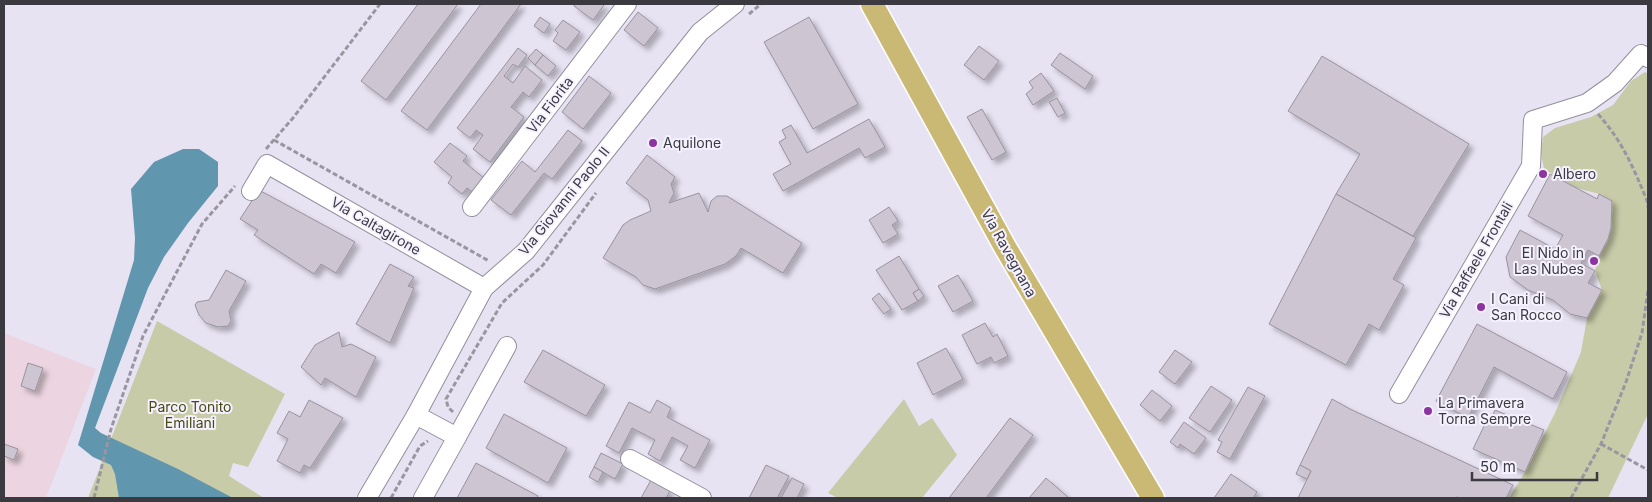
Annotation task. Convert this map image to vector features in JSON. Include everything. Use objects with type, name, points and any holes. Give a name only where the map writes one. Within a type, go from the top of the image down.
[{"type":"main road","name":"Via Ravegnana","points":[[872,4],[1005,247],[1153,498]]},
{"type":"street","name":"Via Fiorita","points":[[472,207],[627,4]]},
{"type":"street","name":"Via Giovanni Paolo II","points":[[367,498],[416,415],[484,288],[526,251],[700,32],[741,10]]},
{"type":"street","points":[[1587,103],[1615,83],[1640,54],[1648,58]]},
{"type":"street","name":"Via Raffaele Frontali","points":[[1399,394],[1530,166],[1533,120],[1587,103]]},
{"type":"street","points":[[246,185],[264,160]]},
{"type":"street","name":"Via Caltagirone","points":[[264,160],[484,288]]},
{"type":"street","points":[[423,498],[450,434],[507,346]]},
{"type":"street","points":[[416,415],[450,434]]},
{"type":"street","points":[[630,459],[702,498]]},
{"type":"path","points":[[264,160],[274,140],[380,4]]},
{"type":"path","points":[[741,10],[761,4]]},
{"type":"path","points":[[1587,103],[1607,124],[1629,156],[1648,203],[1648,208]]},
{"type":"path","points":[[274,140],[504,270],[523,284]]},
{"type":"path","points":[[94,498],[111,429],[143,336],[202,224],[246,185]]},
{"type":"path","points":[[391,498],[420,446],[428,441],[436,443],[450,434],[453,412],[448,407],[446,399],[502,303],[543,264],[600,188]]},
{"type":"path","points":[[1570,498],[1601,444],[1626,382],[1642,333],[1648,290]]},
{"type":"path","points":[[1601,444],[1648,470]]},
{"type":"shaded area","points":[[4,333],[96,369],[46,498],[4,498]]},
{"type":"green space","points":[[1645,72],[1648,74],[1648,414],[1608,498],[1509,498],[1525,472],[1555,413],[1581,352],[1587,318],[1602,290],[1595,271],[1611,228],[1611,200],[1599,194],[1574,187],[1544,169],[1541,154],[1543,137],[1555,128],[1591,117],[1613,105],[1631,81]]},
{"type":"green space","name":"Parco Tonito Emiliani","points":[[157,321],[285,394],[248,467],[233,463],[229,476],[264,498],[88,498]]},
{"type":"green space","points":[[904,399],[919,426],[932,418],[957,455],[922,498],[838,498],[828,493]]},
{"type":"water","points":[[183,149],[199,149],[218,162],[218,186],[164,257],[148,288],[95,428],[101,433],[178,469],[233,498],[119,498],[115,474],[111,465],[93,457],[78,445],[134,260],[135,238],[131,189],[154,162]]},
{"type":"building","points":[[418,4],[458,4],[386,100],[361,81]]},
{"type":"building","points":[[481,4],[521,4],[427,130],[401,111]]},
{"type":"building","points":[[575,4],[604,5],[593,20],[574,6]]},
{"type":"building","points":[[638,12],[658,28],[644,46],[624,30]]},
{"type":"building","points":[[540,17],[550,24],[544,33],[534,26]]},
{"type":"building","points":[[809,17],[858,104],[813,129],[764,42]]},
{"type":"building","points":[[563,20],[580,32],[566,50],[553,41],[558,33],[555,30]]},
{"type":"building","points":[[979,46],[999,61],[984,80],[964,65]]},
{"type":"building","points":[[518,48],[527,55],[518,67],[513,64],[504,76],[513,83],[525,66],[542,80],[529,97],[523,92],[511,107],[524,117],[490,162],[473,149],[483,135],[476,130],[470,138],[457,128]]},
{"type":"building","points":[[536,49],[543,55],[535,65],[528,58]]},
{"type":"building","points":[[1060,53],[1093,76],[1085,89],[1051,65]]},
{"type":"building","points":[[543,55],[556,66],[548,76],[535,65]]},
{"type":"building","points":[[1322,56],[1469,144],[1413,236],[1336,194],[1360,154],[1288,111]]},
{"type":"building","points":[[1041,73],[1054,91],[1033,105],[1026,94],[1033,88],[1029,82]]},
{"type":"building","points":[[589,76],[611,93],[583,129],[562,112]]},
{"type":"building","points":[[1057,98],[1065,113],[1058,117],[1049,102]]},
{"type":"building","points":[[982,109],[1006,152],[992,160],[967,117]]},
{"type":"building","points":[[869,119],[885,147],[865,158],[859,148],[783,191],[773,174],[791,164],[779,142],[786,138],[782,130],[791,125],[807,153]]},
{"type":"building","points":[[568,130],[582,141],[552,179],[544,173],[511,215],[491,200],[522,161],[535,172]]},
{"type":"building","points":[[450,143],[467,156],[463,161],[485,179],[474,193],[467,188],[462,194],[448,183],[452,177],[434,162]]},
{"type":"building","points":[[647,155],[675,177],[671,184],[674,193],[669,203],[699,193],[708,212],[711,201],[717,196],[727,196],[802,243],[783,273],[741,248],[736,256],[725,264],[655,289],[643,285],[636,277],[603,258],[623,225],[651,211],[648,200],[626,183]]},
{"type":"building","points":[[1550,174],[1597,199],[1599,194],[1612,201],[1611,228],[1608,239],[1599,256],[1588,250],[1581,263],[1595,271],[1588,283],[1602,290],[1587,318],[1570,314],[1553,300],[1528,290],[1510,277],[1506,257],[1520,230],[1555,249],[1563,235],[1528,216]]},
{"type":"building","points":[[259,190],[355,242],[336,273],[321,264],[314,274],[254,235],[258,230],[240,219]]},
{"type":"building","points":[[1336,194],[1416,238],[1393,279],[1404,285],[1379,330],[1369,324],[1346,365],[1269,324]]},
{"type":"building","points":[[889,207],[898,221],[892,225],[898,234],[883,243],[869,220]]},
{"type":"building","points":[[899,256],[919,289],[913,293],[918,301],[902,310],[876,270]]},
{"type":"building","points":[[390,264],[414,277],[408,286],[414,288],[390,343],[356,324]]},
{"type":"building","points":[[226,270],[246,281],[229,311],[231,321],[228,326],[218,327],[206,323],[199,315],[195,305],[197,302],[209,300]]},
{"type":"building","points":[[958,275],[973,301],[953,312],[938,286]]},
{"type":"building","points":[[919,289],[924,296],[918,301],[913,293]]},
{"type":"building","points":[[879,293],[891,309],[884,314],[872,299]]},
{"type":"building","points":[[985,323],[993,337],[997,334],[1008,356],[994,363],[991,357],[977,364],[962,335]]},
{"type":"building","points":[[1477,324],[1567,372],[1553,399],[1494,367],[1468,418],[1436,401]]},
{"type":"building","points":[[339,332],[342,347],[351,344],[376,357],[356,397],[325,378],[321,385],[301,367],[315,345]]},
{"type":"building","points":[[946,348],[963,379],[933,395],[917,363]]},
{"type":"building","points":[[543,350],[605,385],[586,416],[524,382]]},
{"type":"building","points":[[1175,350],[1192,362],[1175,384],[1159,372]]},
{"type":"building","points":[[28,363],[43,368],[35,391],[21,386]]},
{"type":"building","points":[[1211,386],[1232,400],[1210,432],[1189,418]]},
{"type":"building","points":[[1248,387],[1265,396],[1230,459],[1217,452],[1222,442],[1218,440]]},
{"type":"building","points":[[1152,390],[1172,406],[1160,421],[1140,405]]},
{"type":"building","points":[[1332,399],[1513,485],[1506,498],[1298,498],[1311,471],[1300,465]]},
{"type":"building","points":[[309,400],[343,418],[310,468],[304,465],[300,473],[277,461],[288,439],[277,433],[289,411],[300,417]]},
{"type":"building","points":[[657,400],[671,408],[667,417],[710,440],[695,468],[680,460],[688,446],[672,437],[660,461],[648,454],[655,440],[632,428],[619,453],[606,446],[629,402],[650,413]]},
{"type":"building","points":[[1495,410],[1544,430],[1525,472],[1473,449],[1486,422],[1489,423]]},
{"type":"building","points":[[504,414],[567,448],[548,483],[486,448]]},
{"type":"building","points":[[1010,418],[1033,435],[986,498],[949,498]]},
{"type":"building","points":[[1184,422],[1206,438],[1194,454],[1180,444],[1178,448],[1170,442]]},
{"type":"building","points":[[4,444],[18,449],[14,460],[4,456]]},
{"type":"building","points":[[601,453],[623,464],[615,479],[594,467]]},
{"type":"building","points":[[476,463],[538,496],[537,498],[457,498]]},
{"type":"building","points":[[766,465],[789,476],[777,498],[749,498]]},
{"type":"building","points":[[1300,465],[1311,471],[1307,479],[1296,474]]},
{"type":"building","points":[[594,467],[603,472],[598,482],[589,477]]},
{"type":"building","points":[[1231,474],[1257,492],[1253,498],[1214,498]]},
{"type":"building","points":[[792,478],[804,484],[797,498],[781,498]]},
{"type":"building","points":[[1046,478],[1069,498],[1029,498]]},
{"type":"building","points":[[651,480],[670,491],[666,498],[641,498]]},
{"type":"place","name":"Aquilone","points":[[653,143]]},
{"type":"place","name":"Albero","points":[[1543,174]]},
{"type":"place","name":"El Nido in Las Nubes","points":[[1594,261]]},
{"type":"place","name":"I Cani di San Rocco","points":[[1481,307]]},
{"type":"place","name":"La Primavera Torna Sempre","points":[[1428,411]]}]
